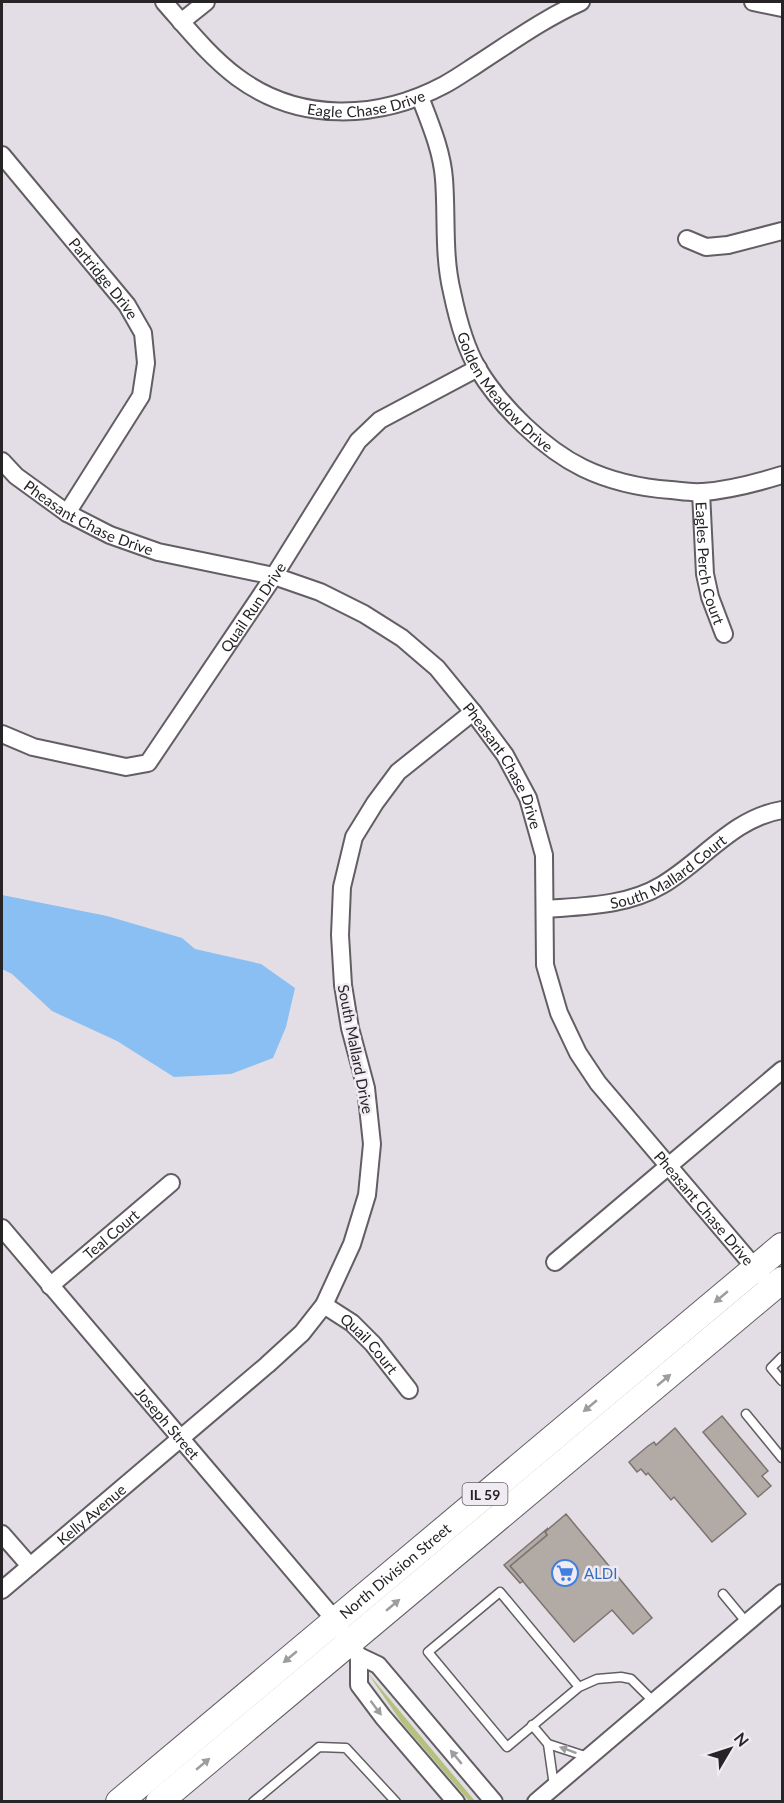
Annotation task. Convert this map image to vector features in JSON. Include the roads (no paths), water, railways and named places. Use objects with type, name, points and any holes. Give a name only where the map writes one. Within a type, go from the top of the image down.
[{"type":"main road","name":"North Division Street","points":[[119,1802],[783,1246]]},
{"type":"main road","name":"North Division Street","points":[[159,1802],[353,1649],[777,1284]]},
{"type":"street","name":"Eagle Chase Drive","points":[[164,2],[210,55],[238,78],[265,94],[296,106],[329,111],[363,111],[390,107],[420,97],[447,84],[547,19],[581,2]]},
{"type":"street","points":[[182,22],[206,2]]},
{"type":"street","points":[[754,2],[783,8]]},
{"type":"street","name":"Golden Meadow Drive","points":[[420,97],[438,145],[444,177],[446,250],[451,290],[460,325],[478,368],[519,421],[549,446],[583,468],[616,480],[653,488],[701,492],[748,485],[783,475]]},
{"type":"street","name":"Partridge Drive","points":[[2,155],[127,305],[143,333],[146,363],[141,396],[67,513]]},
{"type":"street","points":[[687,239],[706,247],[728,245],[783,231]]},
{"type":"street","name":"Quail Run Drive","points":[[2,734],[33,747],[126,766],[148,762],[274,576],[358,441],[380,420],[478,368]]},
{"type":"street","name":"Pheasant Chase Drive","points":[[2,461],[16,476],[67,513],[110,535],[158,552],[274,576],[320,592],[364,614],[402,638],[437,668],[505,755],[528,798],[544,855],[545,965],[560,1013],[574,1043],[598,1083],[756,1269],[777,1284]]},
{"type":"street","name":"Eagles Perch Court","points":[[701,492],[705,574],[710,597],[724,634]]},
{"type":"street","name":"South Mallard Drive","points":[[180,1437],[302,1334],[324,1305],[352,1244],[367,1195],[372,1144],[366,1088],[350,1028],[343,985],[340,935],[342,887],[354,837],[398,772],[473,712]]},
{"type":"street","name":"South Mallard Court","points":[[545,909],[607,905],[660,887],[683,872],[734,829],[766,813],[783,810]]},
{"type":"street","points":[[555,1262],[783,1070]]},
{"type":"street","name":"Teal Court","points":[[50,1286],[171,1183]]},
{"type":"street","name":"Joseph Street","points":[[2,1228],[335,1620],[353,1649]]},
{"type":"street","name":"Quail Court","points":[[324,1305],[352,1323],[373,1344],[409,1390]]},
{"type":"street","name":"Kelly Avenue","points":[[2,1590],[180,1437]]},
{"type":"street","points":[[2,1534],[30,1566]]},
{"type":"street","points":[[536,1802],[783,1593]]},
{"type":"street","points":[[353,1649],[359,1685],[383,1717],[456,1802]]},
{"type":"street","points":[[353,1649],[378,1665],[494,1802]]},
{"type":"lane","points":[[783,1357],[771,1368],[783,1381]]},
{"type":"lane","points":[[746,1414],[783,1458]]},
{"type":"lane","points":[[579,1687],[500,1592],[428,1652],[507,1747],[579,1687],[597,1679],[621,1677],[631,1679],[654,1702]]},
{"type":"lane","points":[[723,1594],[747,1623]]},
{"type":"lane","points":[[532,1725],[548,1744],[554,1787]]},
{"type":"lane","points":[[548,1744],[589,1757]]},
{"type":"lane","points":[[253,1802],[319,1747],[346,1748],[396,1802]]},
{"type":"water","points":[[2,895],[107,916],[182,938],[195,949],[261,964],[295,988],[286,1027],[273,1058],[231,1074],[174,1077],[117,1041],[52,1011],[12,974],[2,969]]},
{"type":"place","name":"ALDI","points":[[565,1573]]}]
